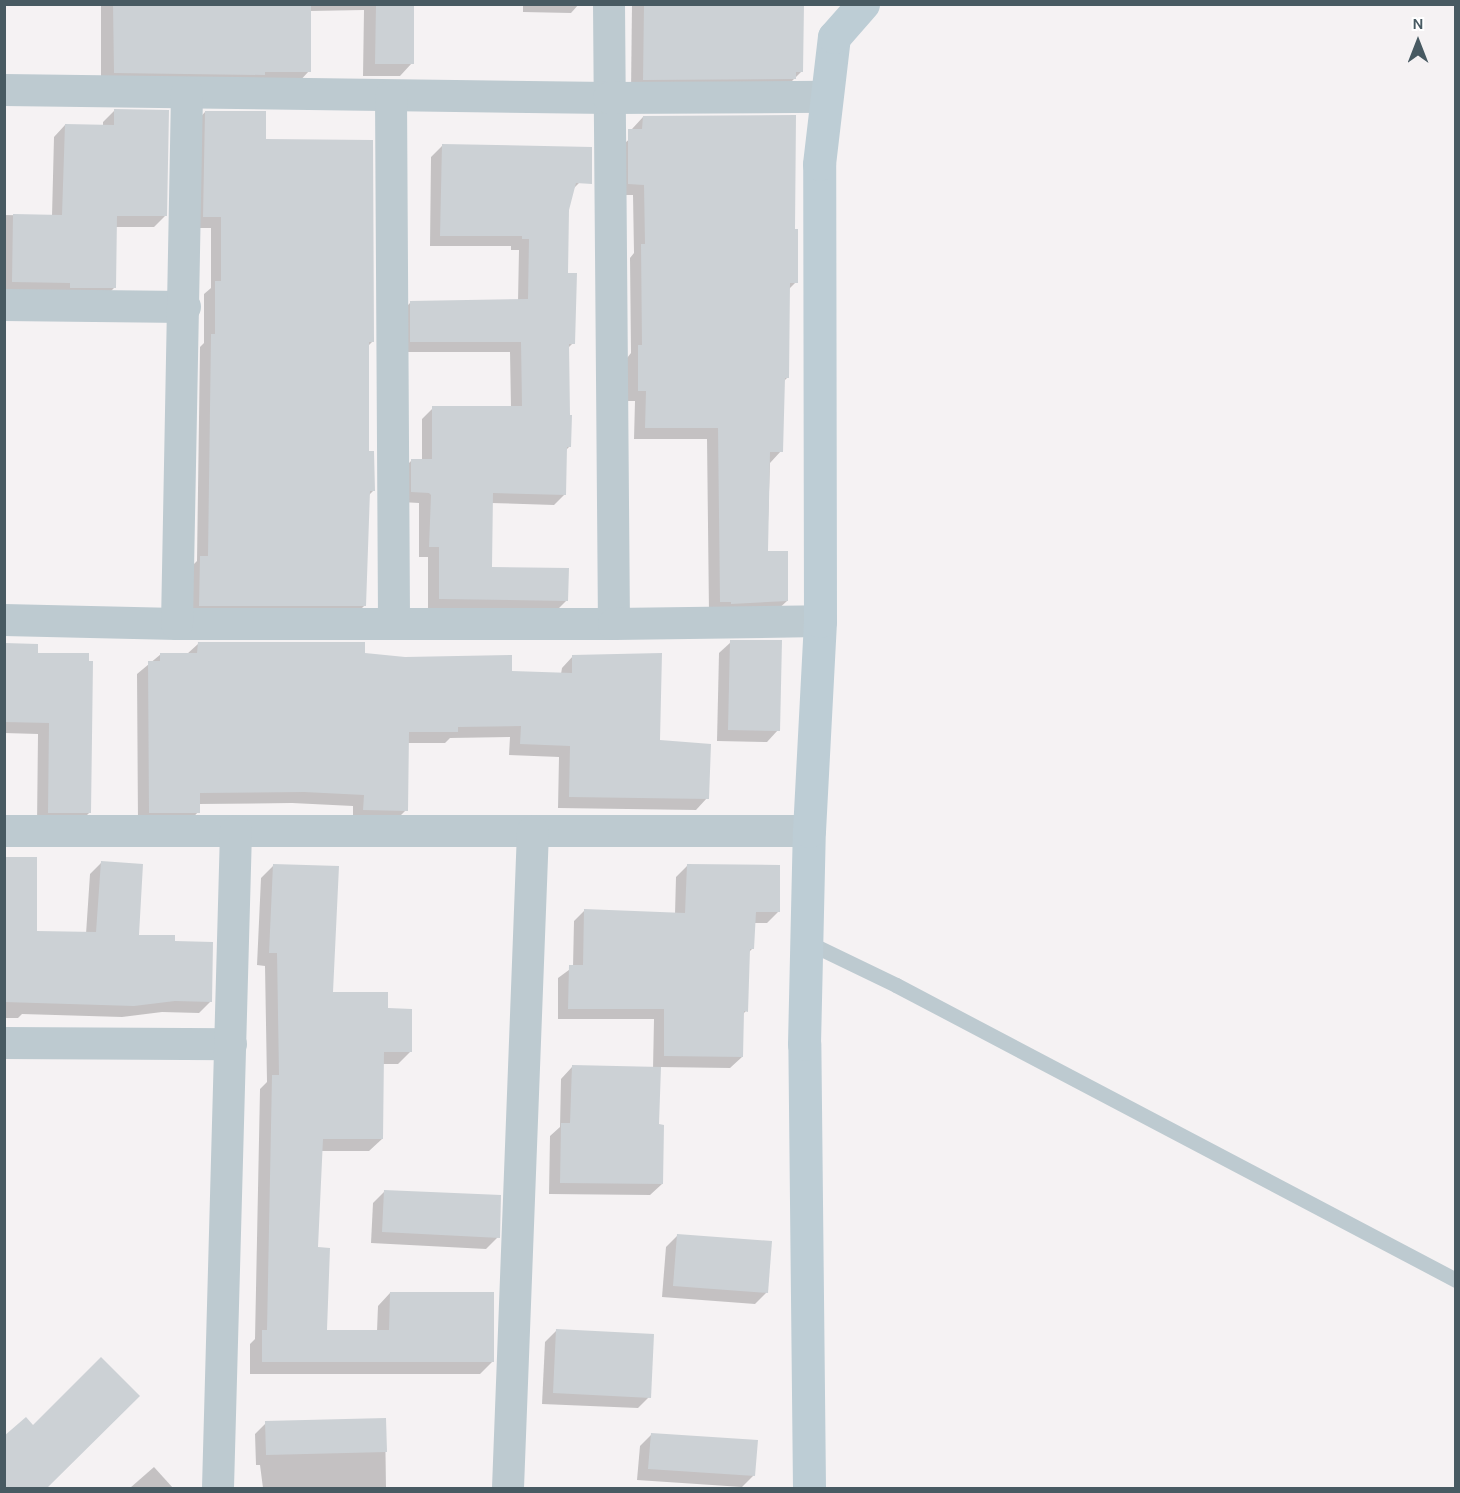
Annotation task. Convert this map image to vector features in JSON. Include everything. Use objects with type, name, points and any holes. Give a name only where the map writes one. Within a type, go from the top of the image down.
[{"type":"street","points":[[609,4],[614,624]]},
{"type":"street","points":[[809,1488],[804,1056],[809,831],[820,621],[819,164],[834,38],[852,10]]},
{"type":"street","points":[[4,90],[609,98],[827,97]]},
{"type":"street","points":[[177,624],[185,307],[187,93]]},
{"type":"street","points":[[391,96],[394,624]]},
{"type":"street","points":[[4,305],[185,307]]},
{"type":"street","points":[[4,620],[177,624],[614,624],[820,621]]},
{"type":"street","points":[[4,831],[809,831]]},
{"type":"street","points":[[218,1488],[236,831]]},
{"type":"street","points":[[508,1488],[533,831]]},
{"type":"street","points":[[4,1042],[231,1044]]},
{"type":"lane","points":[[807,942],[907,990],[1455,1280]]},
{"type":"building","points":[[113,4],[311,4],[311,72],[265,72],[265,75],[114,73]]},
{"type":"building","points":[[376,4],[414,5],[414,64],[375,64]]},
{"type":"building","points":[[644,4],[804,4],[803,72],[796,72],[796,79],[643,80]]},
{"type":"building","points":[[114,109],[169,110],[167,216],[117,216],[116,288],[70,288],[70,283],[12,282],[13,214],[62,215],[65,124],[114,125]]},
{"type":"building","points":[[205,111],[266,111],[266,139],[373,140],[374,342],[369,342],[369,451],[374,451],[375,491],[370,491],[366,606],[199,606],[200,556],[208,556],[211,334],[215,334],[215,281],[221,281],[221,217],[203,217]]},
{"type":"building","points":[[796,115],[795,229],[798,229],[798,283],[790,283],[789,378],[785,378],[783,452],[770,452],[768,551],[788,551],[788,601],[731,604],[731,602],[720,602],[718,428],[645,428],[646,391],[638,391],[638,345],[642,345],[641,244],[645,244],[644,185],[628,184],[628,129],[642,129],[643,116]]},
{"type":"building","points":[[442,144],[592,147],[592,184],[576,183],[569,210],[568,273],[577,273],[575,344],[569,344],[570,415],[572,415],[571,447],[567,447],[566,495],[493,493],[492,567],[569,568],[568,601],[439,599],[439,547],[429,547],[431,495],[411,492],[411,459],[432,459],[432,406],[522,406],[521,342],[410,342],[410,301],[528,299],[529,239],[522,239],[522,236],[440,236]]},
{"type":"building","points":[[730,640],[782,640],[780,731],[728,730]]},
{"type":"building","points":[[198,642],[365,642],[365,653],[405,657],[512,655],[512,671],[572,673],[572,655],[662,653],[660,740],[711,744],[709,799],[569,797],[570,746],[520,744],[521,726],[458,727],[458,732],[409,732],[408,811],[363,810],[364,795],[304,792],[200,793],[200,813],[149,813],[148,661],[160,661],[160,653],[197,653]]},
{"type":"building","points":[[4,643],[38,644],[38,653],[89,653],[89,661],[93,661],[91,813],[48,813],[49,723],[4,722]]},
{"type":"building","points":[[4,857],[37,857],[37,931],[96,932],[101,861],[143,864],[139,935],[175,935],[175,941],[213,942],[212,1002],[175,1001],[134,1006],[4,1002]]},
{"type":"building","points":[[273,864],[339,866],[333,992],[388,992],[388,1008],[412,1009],[412,1052],[384,1052],[383,1139],[323,1139],[318,1247],[330,1248],[327,1330],[389,1330],[390,1292],[494,1292],[494,1362],[262,1362],[262,1330],[267,1330],[272,1075],[279,1075],[277,953],[269,953]]},
{"type":"building","points":[[687,864],[780,865],[780,912],[756,912],[754,949],[750,949],[748,1012],[744,1011],[743,1057],[664,1056],[664,1009],[568,1009],[569,965],[583,965],[584,909],[685,913]]},
{"type":"building","points":[[572,1065],[661,1067],[659,1124],[664,1125],[663,1184],[560,1183],[561,1123],[570,1123]]},
{"type":"building","points":[[384,1190],[501,1195],[500,1238],[382,1232]]},
{"type":"building","points":[[677,1234],[772,1241],[768,1293],[673,1286]]},
{"type":"building","points":[[556,1329],[654,1334],[651,1398],[553,1393]]},
{"type":"building","points":[[101,1357],[140,1396],[47,1488],[4,1488],[4,1436],[26,1417],[33,1425]]},
{"type":"building","points":[[386,1418],[387,1452],[266,1455],[265,1421]]},
{"type":"building","points":[[651,1433],[758,1440],[755,1476],[648,1469]]}]
